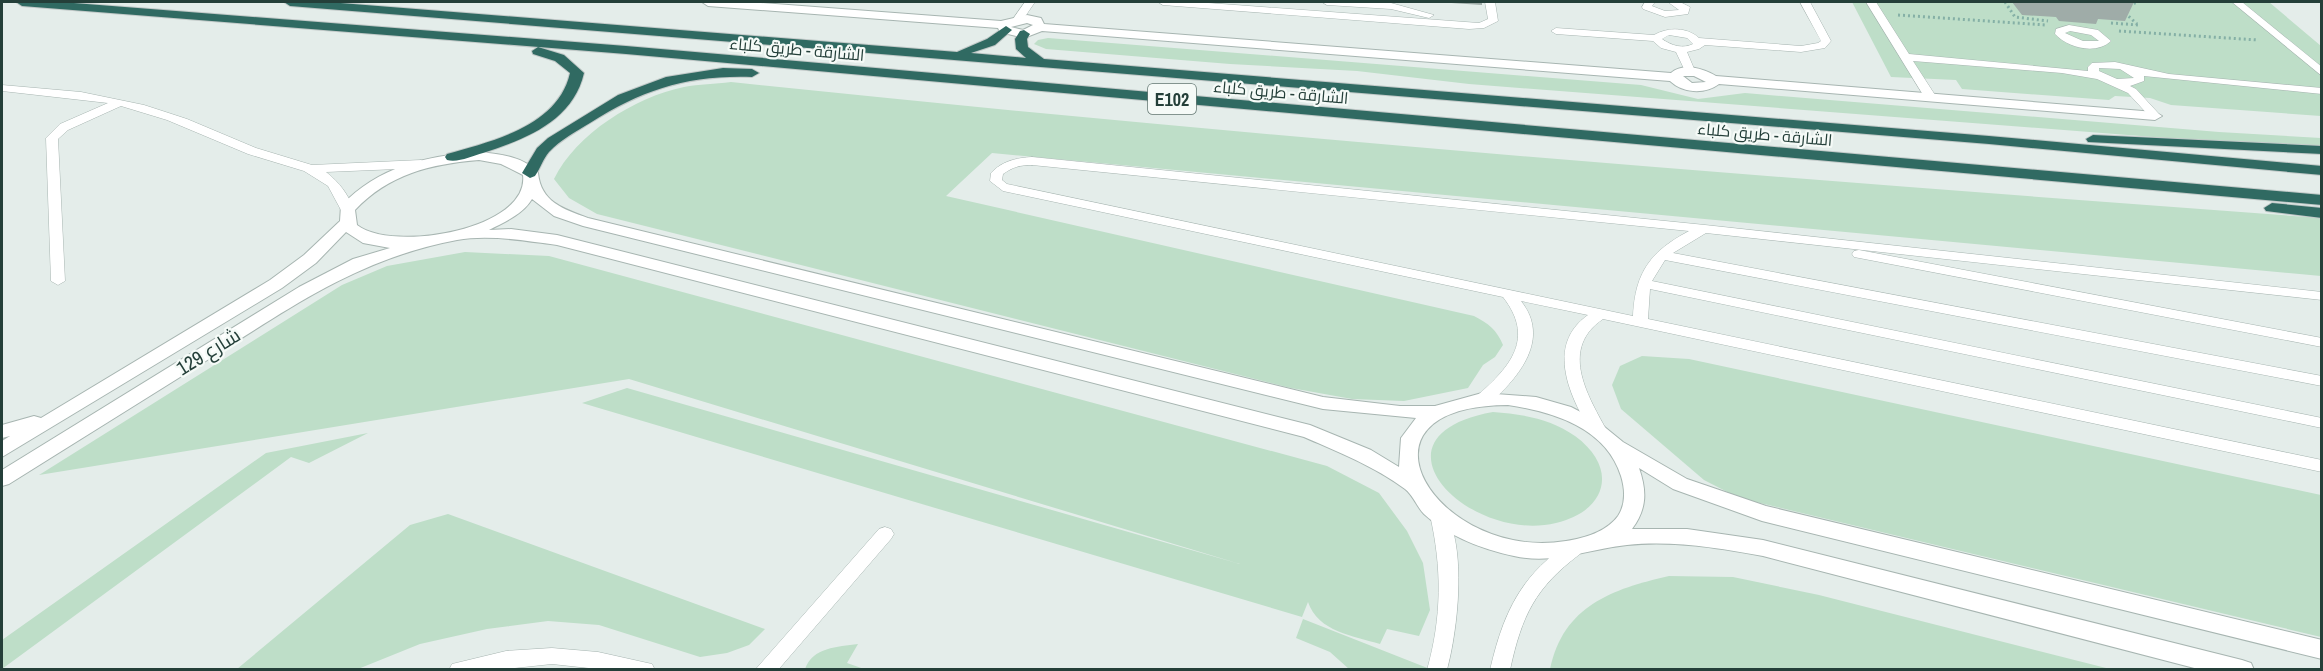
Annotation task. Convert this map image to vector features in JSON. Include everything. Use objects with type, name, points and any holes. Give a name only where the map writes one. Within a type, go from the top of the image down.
[{"type":"highway","name":"الشارقة - طريق كلباء","points":[[22,2],[626,50],[2322,200]]},
{"type":"highway","name":"الشارقة - طريق كلباء","points":[[290,2],[1989,140],[2322,171]]},
{"type":"highway","points":[[67,5],[136,15],[534,51],[558,57],[571,64],[578,73],[574,93],[566,104],[535,126],[492,145],[452,157]]},
{"type":"highway","points":[[950,55],[991,42],[1005,28]]},
{"type":"highway","points":[[1024,34],[1020,39],[1022,49],[1041,62]]},
{"type":"highway","points":[[530,180],[542,152],[553,141],[611,103],[658,82],[710,72],[736,72],[1182,111],[1264,107]]},
{"type":"highway","points":[[1989,140],[2136,140],[2322,150]]},
{"type":"highway","points":[[1683,143],[1739,154],[1859,169],[2322,213]]},
{"type":"street","points":[[708,2],[1005,28],[1024,34],[1034,11]]},
{"type":"street","points":[[1005,28],[1034,11],[1674,77],[1678,82],[1696,87],[1711,85],[1713,80]]},
{"type":"street","points":[[1674,77],[1677,73],[1690,71],[1702,73],[1713,80],[2155,116]]},
{"type":"street","name":"شارع 129","points":[[2,450],[276,284],[310,259],[347,216],[357,196],[374,183],[421,164],[452,157],[501,158],[519,164],[530,180]]},
{"type":"street","points":[[347,216],[354,232],[374,240],[402,243],[425,242],[458,235],[486,225],[508,213],[524,199],[530,180]]},
{"type":"street","points":[[530,180],[537,197],[548,207],[583,221],[1323,403],[1390,412],[1438,412]]},
{"type":"street","points":[[458,235],[511,234],[557,240],[1310,432],[1364,455],[1413,485],[1438,515],[1468,533],[1502,546],[1539,552],[1574,549],[1599,541],[1637,536],[1715,538],[1763,548],[2242,669]]},
{"type":"street","name":"شارع 129","points":[[2,479],[305,291],[359,263],[425,242]]},
{"type":"street","points":[[1413,485],[1407,464],[1409,443],[1420,425],[1438,412],[1459,403],[1484,399],[1513,399],[1543,404],[1572,415],[1598,429],[1616,445],[1680,484],[1762,513],[2322,650]]},
{"type":"street","points":[[2,432],[67,410]]},
{"type":"street","points":[[1599,541],[1625,522],[1636,498],[1632,470],[1616,445]]},
{"type":"lane","points":[[1162,2],[1201,3],[1460,24],[1488,24],[1494,16],[1490,7]]},
{"type":"lane","points":[[1327,2],[1400,8],[1460,24]]},
{"type":"lane","points":[[1650,2],[1647,5],[1650,10],[1669,15],[1681,14],[1686,10],[1673,2]]},
{"type":"lane","points":[[1656,38],[1661,33],[1674,32],[1690,35],[1699,41],[1801,50],[1821,46],[1826,41],[1805,2]]},
{"type":"lane","points":[[1870,2],[1931,98]]},
{"type":"lane","points":[[2237,2],[2322,73]]},
{"type":"lane","points":[[1669,15],[1674,32]]},
{"type":"lane","points":[[2077,43],[2098,45],[2106,41],[2094,32],[2077,29],[2060,31],[2063,37],[2077,43],[2098,59],[2099,72]]},
{"type":"lane","points":[[1556,31],[1656,38],[1666,46],[1680,49],[1694,48],[1698,46],[1699,41]]},
{"type":"lane","points":[[2098,45],[2100,51],[2109,60],[2133,78],[2155,116]]},
{"type":"lane","points":[[1680,49],[1690,71]]},
{"type":"lane","points":[[1905,57],[2099,72],[2133,78],[2169,77],[2322,91]]},
{"type":"lane","points":[[2099,72],[2133,78]]},
{"type":"lane","points":[[2295,88],[2318,83],[2322,79]]},
{"type":"lane","points":[[2,88],[120,102],[159,112],[250,151],[313,169],[421,164]]},
{"type":"lane","points":[[58,280],[52,138],[64,127],[120,102]]},
{"type":"lane","points":[[2322,296],[1705,229],[1032,161],[1017,162],[1005,167],[997,173],[996,181],[1003,187],[2322,466]]},
{"type":"lane","points":[[313,169],[337,186],[347,216]]},
{"type":"lane","points":[[1640,322],[1644,284],[1661,255],[1679,241],[1705,229]]},
{"type":"lane","points":[[1752,234],[2322,344]]},
{"type":"lane","points":[[1661,255],[2322,381]]},
{"type":"lane","points":[[1644,284],[2322,423]]},
{"type":"lane","points":[[1484,399],[1505,381],[1519,362],[1526,341],[1526,320],[1508,294]]},
{"type":"lane","points":[[1598,429],[1576,387],[1571,350],[1583,325],[1601,313]]},
{"type":"lane","points":[[1437,669],[1443,651],[1451,591],[1450,561],[1438,515]]},
{"type":"lane","points":[[765,669],[885,534]]},
{"type":"lane","points":[[1500,669],[1519,605],[1532,584],[1546,569],[1574,549]]},
{"type":"lane","points":[[459,669],[486,662],[539,654],[595,658],[645,669]]},
{"type":"path","points":[[1896,15],[2053,26],[2047,19],[2015,17],[2005,2]]},
{"type":"path","points":[[2138,2],[2120,9],[2138,25],[2103,22],[2110,30],[2269,41]]},
{"type":"green space","points":[[1852,2],[2269,2],[2321,46],[2321,116],[2171,105],[2150,98],[2115,96],[2109,100],[1962,89],[1956,80],[1891,77]]},
{"type":"green space","points":[[1048,38],[1641,85],[1698,99],[1745,93],[2219,132],[2321,138],[2321,150],[1469,84],[1357,71],[1230,64],[1046,49],[1034,44],[1038,40]]},
{"type":"green space","points":[[731,82],[1327,139],[2321,218],[2321,276],[992,153],[946,196],[1474,316],[1492,328],[1503,345],[1495,357],[1483,365],[1468,388],[1404,401],[1352,399],[1291,388],[597,214],[569,198],[554,179],[577,147],[609,120],[627,109],[646,99],[684,87]]},
{"type":"green space","points":[[465,252],[549,256],[1327,466],[1379,493],[1407,531],[1423,563],[1430,610],[1419,636],[1387,629],[1380,644],[1348,635],[1328,626],[1313,612],[1308,602],[1302,617],[582,403],[627,388],[1240,564],[629,379],[39,475],[342,285],[387,266]]},
{"type":"green space","points":[[1642,356],[1689,359],[2321,495],[2321,637],[1739,498],[1704,480],[1621,409],[1612,385],[1620,366]]},
{"type":"green space","points":[[1493,412],[1546,421],[1566,430],[1589,448],[1598,461],[1602,474],[1601,487],[1596,499],[1587,509],[1556,523],[1523,525],[1491,518],[1463,503],[1442,484],[1432,463],[1434,442],[1454,425]]},
{"type":"green space","points":[[368,433],[309,463],[291,457],[2,669],[2,640],[266,453]]},
{"type":"green space","points":[[448,514],[765,629],[749,645],[727,653],[700,657],[599,625],[548,621],[487,629],[420,644],[358,669],[237,669],[410,525]]},
{"type":"green space","points":[[1669,576],[1733,577],[1819,595],[2110,669],[1550,669],[1557,647],[1566,630],[1578,615],[1593,604],[1628,587]]},
{"type":"green space","points":[[1303,619],[1430,669],[1349,669],[1330,652],[1296,638]]},
{"type":"green space","points":[[858,644],[847,663],[864,669],[805,669],[814,656],[820,652],[834,647]]}]
